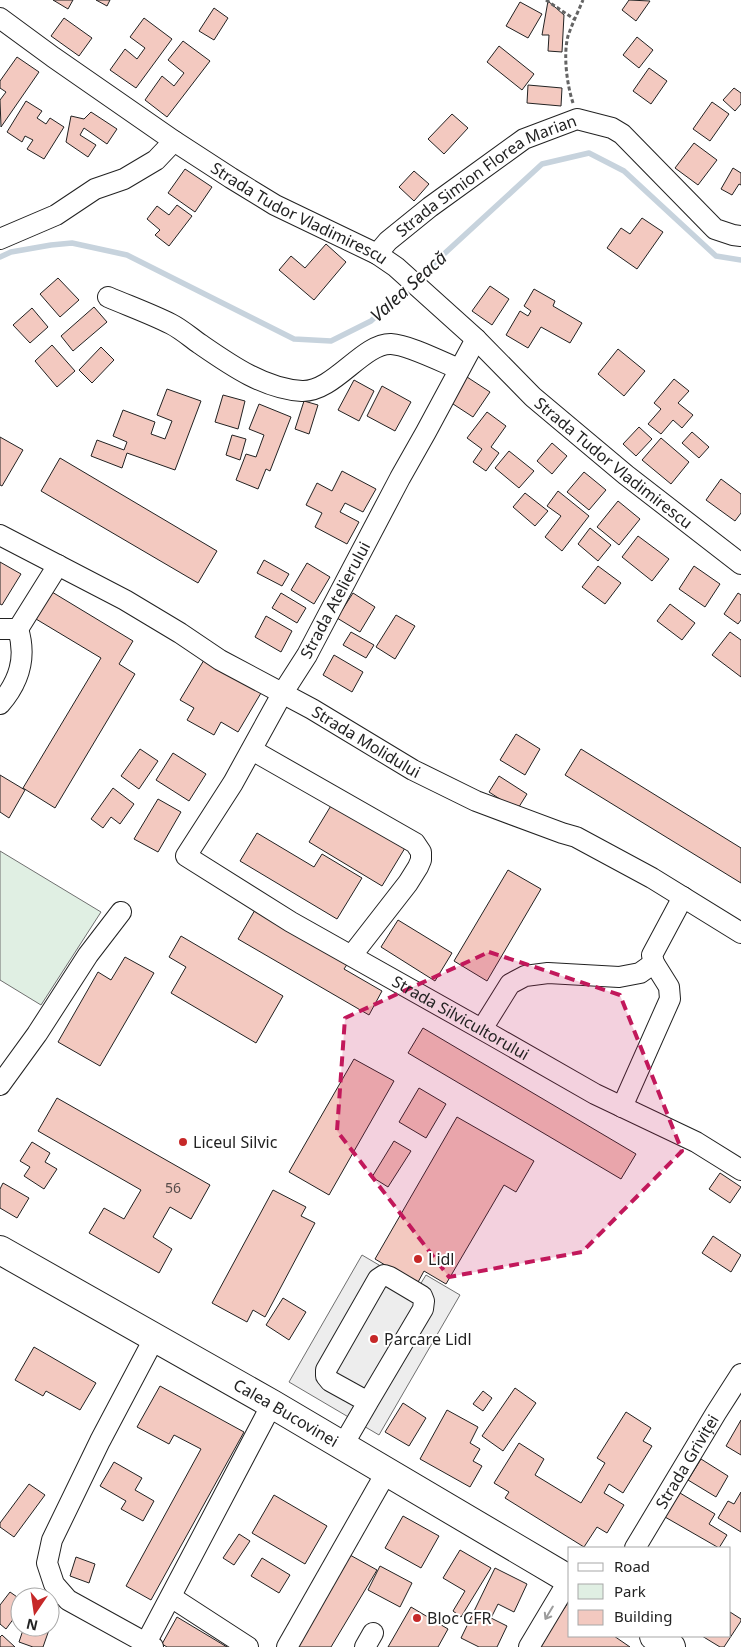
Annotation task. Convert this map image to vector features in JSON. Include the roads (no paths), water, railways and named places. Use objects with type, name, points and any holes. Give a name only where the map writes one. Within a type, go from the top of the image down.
[{"type":"highway","name":"Calea Bucovinei","points":[[0,1250],[343,1445],[568,1579]]},
{"type":"highway","points":[[656,1637],[671,1647]]},
{"type":"street","name":"Strada Tudor Vladimirescu","points":[[0,18],[53,58],[174,141],[275,205],[377,254],[396,267],[476,339],[533,397],[626,475],[741,564]]},
{"type":"street","name":"Strada Simion Florea Marian","points":[[377,254],[388,241],[430,206],[524,140],[576,118],[612,128],[622,134],[715,229],[741,236]]},
{"type":"street","points":[[0,239],[56,215],[95,189],[124,179],[156,160],[174,141]]},
{"type":"street","points":[[108,297],[172,324],[226,362],[254,377],[278,386],[301,391],[315,390],[373,350],[390,344],[425,355],[459,369]]},
{"type":"street","name":"Strada Atelierului","points":[[186,856],[252,750],[282,694],[307,655],[476,339]]},
{"type":"street","name":"Strada Molidului","points":[[0,535],[125,600],[220,660],[312,709],[413,770],[476,801],[562,834],[576,836],[619,859],[741,933]]},
{"type":"street","points":[[0,704],[15,684],[21,664],[22,643],[9,629],[24,621],[58,565]]},
{"type":"street","points":[[252,750],[416,844],[421,852],[421,860],[408,883],[352,955]]},
{"type":"street","name":"Strada Silvicultorului","points":[[186,856],[291,922],[596,1094],[684,1135],[741,1170]]},
{"type":"street","points":[[622,1107],[670,1000],[669,987],[654,963],[652,955],[683,897]]},
{"type":"street","points":[[0,1085],[7,1062],[121,912]]},
{"type":"street","points":[[482,1029],[510,984],[525,976],[548,973],[619,977],[640,973],[654,963]]},
{"type":"street","points":[[343,1445],[368,1402],[422,1309],[424,1301],[422,1296],[384,1275],[378,1279],[326,1370],[326,1376],[330,1381],[368,1402]]},
{"type":"street","points":[[155,1337],[100,1441],[52,1540],[47,1563],[54,1584],[68,1600],[149,1645],[170,1597],[272,1404]]},
{"type":"street","name":"Strada Griviței","points":[[636,1547],[741,1374]]},
{"type":"street","points":[[287,1647],[387,1471]]},
{"type":"street","points":[[529,1647],[568,1583]]},
{"type":"street","points":[[170,1597],[248,1647]]},
{"type":"waterway","name":"Valea Seacă","points":[[0,257],[11,252],[72,243],[127,255],[294,339],[331,341],[371,321],[542,164],[589,153],[624,171],[716,256],[741,260]]},
{"type":"place","name":"Liceul Silvic","points":[[183,1142]]},
{"type":"place","name":"Lidl","points":[[418,1259]]},
{"type":"place","name":"Parcare Lidl","points":[[374,1339]]},
{"type":"place","name":"Bloc CFR","points":[[417,1618]]}]
